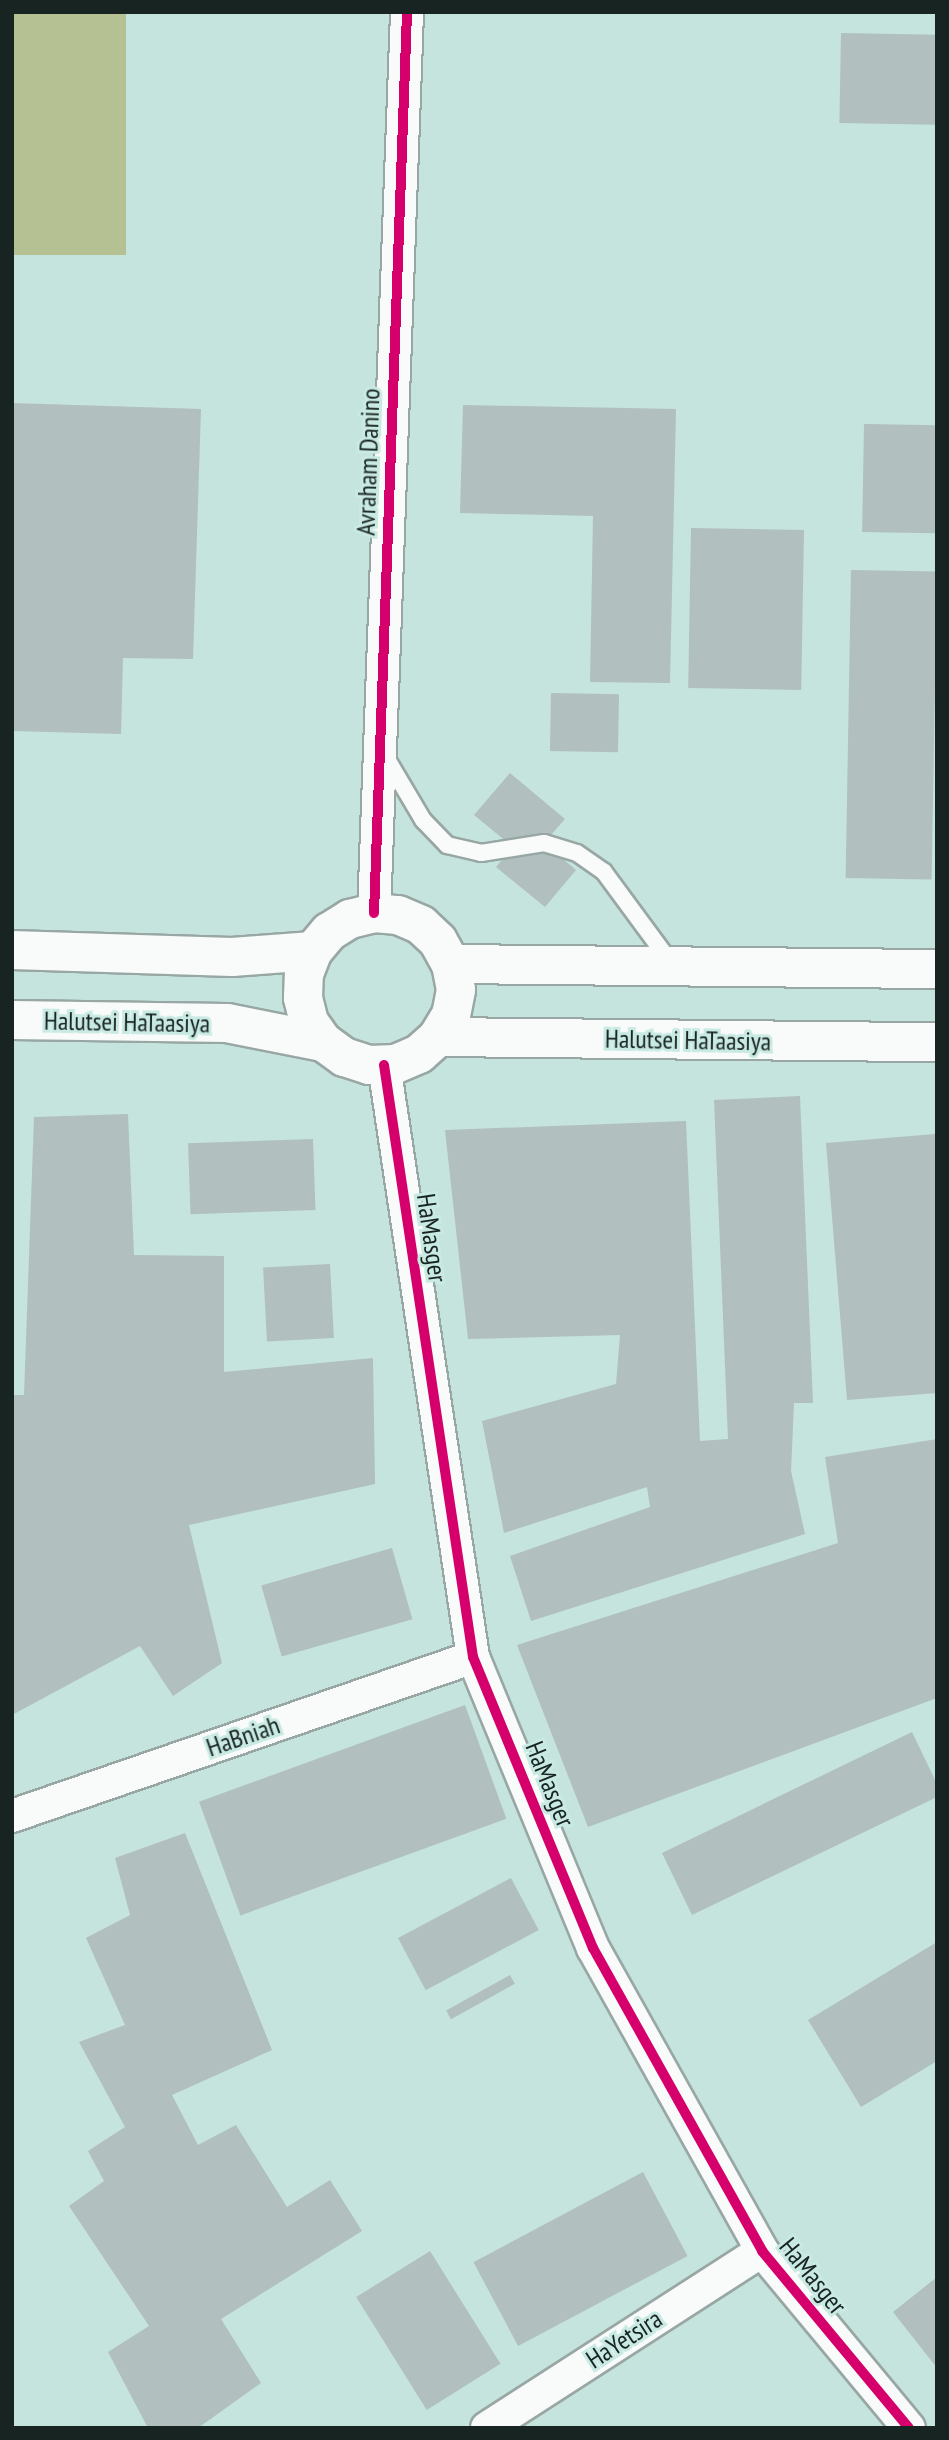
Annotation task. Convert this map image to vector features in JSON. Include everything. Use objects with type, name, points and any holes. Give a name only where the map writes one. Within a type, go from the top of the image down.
[{"type":"street","name":"Avraham Danino","points":[[374,913],[407,12]]},
{"type":"street","name":"Halutsei HaTaasiya","points":[[374,913],[398,915],[421,925],[438,941],[451,964],[456,990],[451,1015],[438,1037],[419,1055],[384,1065],[369,1065],[344,1057],[323,1042],[309,1022],[303,998],[304,974],[313,951],[329,932],[350,919],[374,913]]},
{"type":"street","points":[[12,950],[232,957],[313,951]]},
{"type":"street","points":[[451,964],[673,964],[937,970]]},
{"type":"street","name":"Halutsei HaTaasiya","points":[[12,1020],[227,1023],[323,1042]]},
{"type":"street","name":"Halutsei HaTaasiya","points":[[438,1037],[937,1042]]},
{"type":"street","name":"HaMasger","points":[[384,1065],[473,1657],[593,1948],[762,2251],[909,2428]]},
{"type":"street","name":"HaBniah","points":[[12,1816],[473,1657]]},
{"type":"street","name":"HaYetsira","points":[[487,2428],[762,2251]]},
{"type":"lane","points":[[380,748],[423,820],[447,845],[481,853],[544,843],[577,853],[604,872],[673,964]]},
{"type":"shaded area","points":[[12,12],[937,12],[937,2428],[12,2428]]},
{"type":"green space","points":[[12,12],[126,12],[126,255],[12,255]]},
{"type":"building","points":[[841,33],[937,35],[935,125],[839,123]]},
{"type":"building","points":[[12,403],[201,409],[193,659],[123,658],[121,734],[12,731]]},
{"type":"building","points":[[463,405],[676,409],[670,683],[590,682],[593,516],[460,513]]},
{"type":"building","points":[[864,424],[937,425],[935,533],[862,532]]},
{"type":"building","points":[[691,528],[804,530],[801,690],[688,688]]},
{"type":"building","points":[[851,570],[937,572],[932,879],[846,878]]},
{"type":"building","points":[[551,693],[619,694],[618,752],[550,751]]},
{"type":"building","points":[[510,773],[565,819],[544,843],[576,870],[545,907],[496,867],[513,847],[474,815]]},
{"type":"building","points":[[800,1096],[813,1403],[794,1403],[791,1471],[805,1534],[531,1621],[510,1556],[650,1507],[647,1487],[504,1533],[482,1421],[616,1384],[620,1335],[468,1339],[445,1130],[686,1121],[700,1441],[728,1439],[714,1100]]},
{"type":"building","points":[[128,1114],[134,1255],[224,1256],[224,1372],[373,1358],[375,1484],[189,1525],[222,1663],[173,1696],[140,1646],[12,1715],[12,1395],[24,1395],[34,1117]]},
{"type":"building","points":[[935,1134],[937,1393],[847,1400],[826,1143]]},
{"type":"building","points":[[313,1139],[315,1210],[191,1214],[188,1143]]},
{"type":"building","points":[[330,1264],[334,1338],[267,1341],[263,1268]]},
{"type":"building","points":[[937,1439],[937,1698],[588,1827],[517,1645],[838,1543],[825,1457]]},
{"type":"building","points":[[392,1548],[412,1619],[282,1657],[261,1585]]},
{"type":"building","points":[[465,1705],[506,1819],[240,1915],[199,1802]]},
{"type":"building","points":[[912,1732],[937,1784],[937,1797],[692,1915],[662,1853]]},
{"type":"building","points":[[185,1833],[272,2050],[172,2095],[198,2145],[236,2125],[287,2207],[330,2180],[362,2231],[221,2319],[261,2383],[198,2428],[148,2428],[108,2352],[149,2326],[69,2206],[104,2181],[88,2151],[125,2127],[79,2042],[125,2025],[86,1938],[130,1915],[115,1858]]},
{"type":"building","points":[[511,1878],[539,1930],[426,1990],[398,1938]]},
{"type":"building","points":[[937,1942],[937,2061],[861,2107],[808,2020]]},
{"type":"building","points":[[510,1975],[515,1984],[451,2019],[446,2010]]},
{"type":"building","points":[[643,2172],[688,2256],[518,2346],[473,2262]]},
{"type":"building","points":[[430,2251],[500,2364],[427,2410],[356,2297]]},
{"type":"building","points":[[937,2277],[937,2368],[893,2312]]},
{"type":"cycle path","points":[[374,913],[407,12]]},
{"type":"cycle path","points":[[384,1065],[473,1657],[593,1948],[762,2251],[909,2428]]}]
